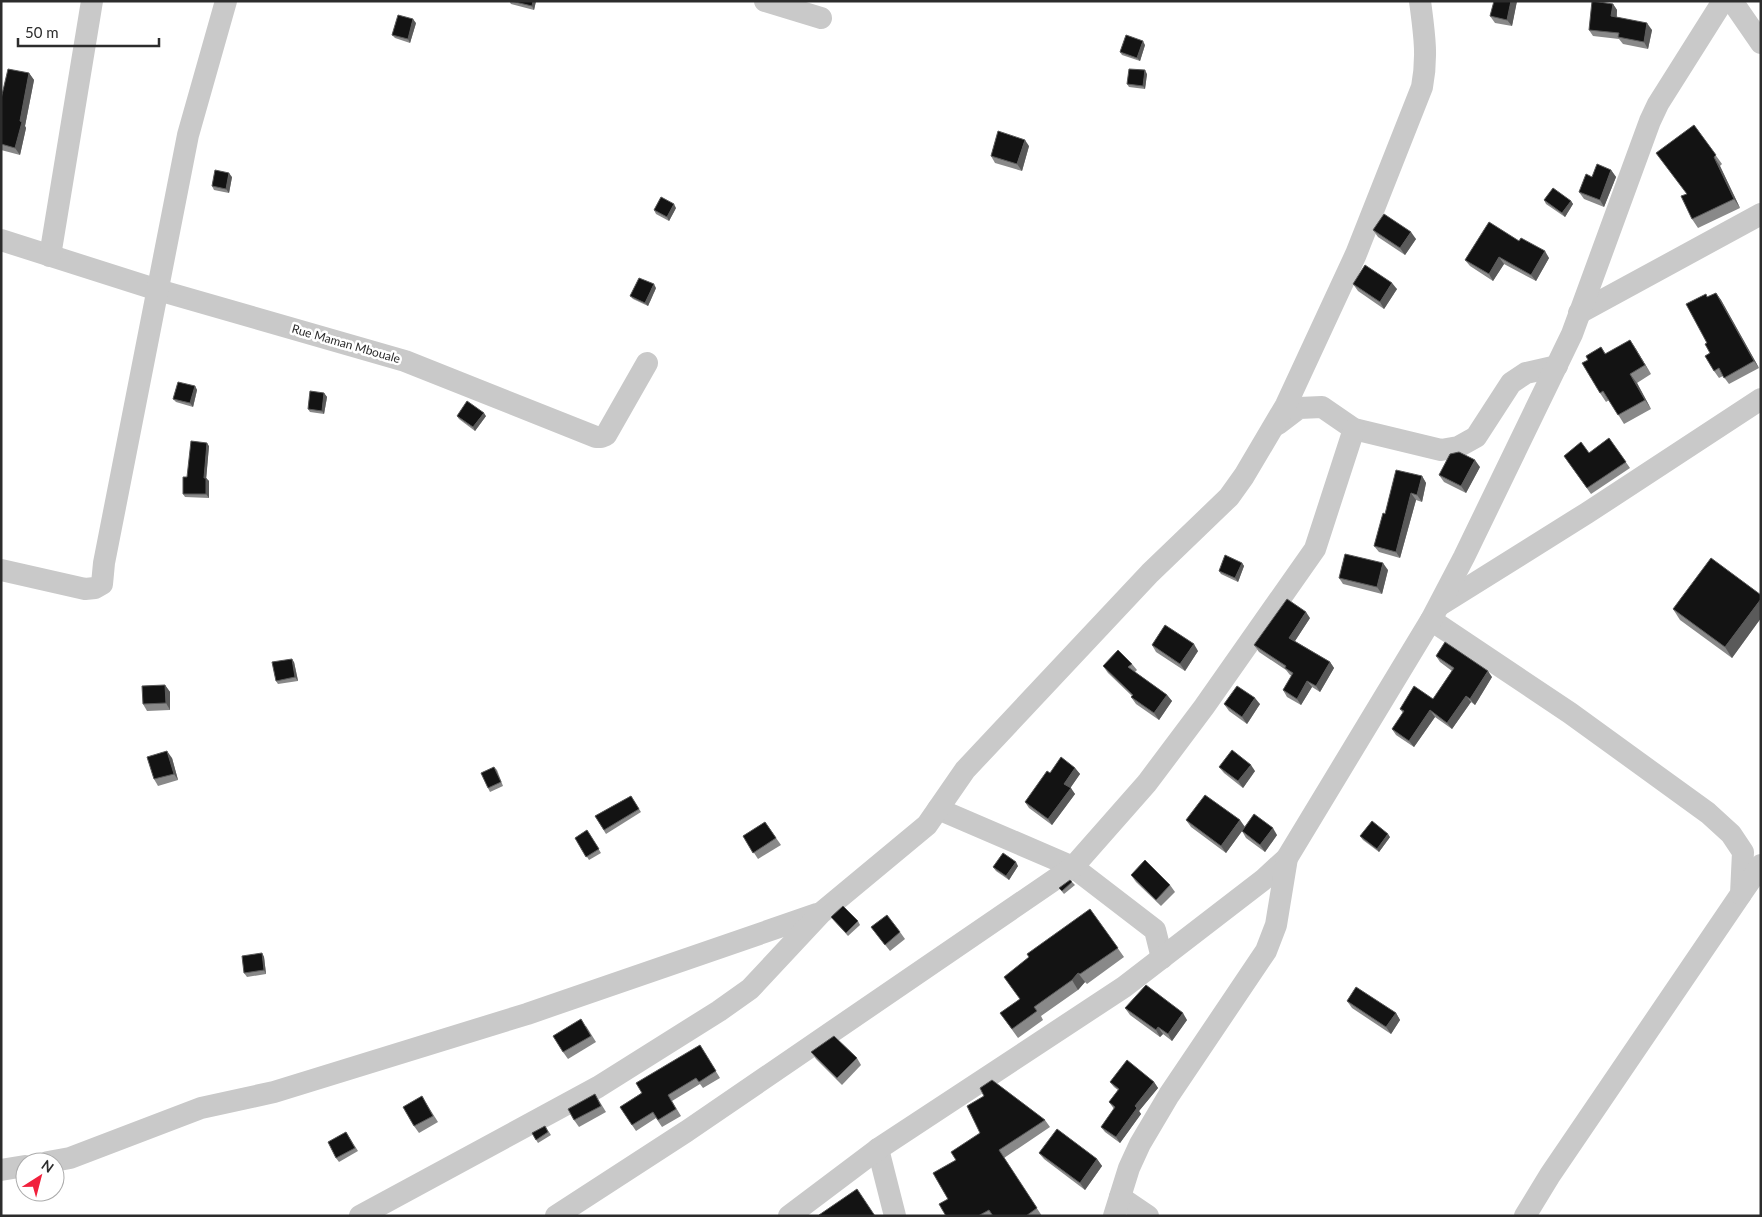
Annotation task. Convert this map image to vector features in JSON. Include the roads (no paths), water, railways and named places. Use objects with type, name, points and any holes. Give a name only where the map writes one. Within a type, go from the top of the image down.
[{"type":"street","points":[[50,256],[92,1]]},
{"type":"street","points":[[1,570],[85,589],[94,588],[102,584],[104,563],[188,136],[226,1]]},
{"type":"street","points":[[765,1],[822,18]]},
{"type":"street","points":[[360,1216],[598,1087],[719,1011],[750,988],[821,913],[927,825],[965,770],[1150,573],[1229,497],[1274,428],[1286,405],[1356,254],[1422,87],[1426,52],[1420,1]]},
{"type":"street","points":[[789,1216],[878,1149],[1124,987],[1263,880],[1287,858],[1435,613],[1572,334],[1650,121],[1658,104],[1723,1]]},
{"type":"street","points":[[1732,1],[1761,44]]},
{"type":"street","points":[[1579,313],[1761,214]]},
{"type":"street","name":"Rue Maman Mbouale","points":[[1,240],[158,290],[405,361],[596,437],[602,437],[606,434],[647,363]]},
{"type":"street","points":[[1274,428],[1299,408],[1322,407],[1354,428],[1441,450],[1458,447],[1476,436],[1511,383],[1526,373],[1557,366]]},
{"type":"street","points":[[1435,613],[1761,399]]},
{"type":"street","points":[[556,1216],[687,1131],[1074,866],[1147,783],[1204,707],[1315,549],[1354,428]]},
{"type":"street","points":[[1435,613],[1570,714],[1708,813],[1731,834],[1743,852],[1741,894]]},
{"type":"street","points":[[938,809],[1074,866],[1155,930],[1162,958]]},
{"type":"street","points":[[1148,1216],[1117,1206],[1129,1168],[1140,1144],[1169,1095],[1266,951],[1276,925],[1287,858]]},
{"type":"street","points":[[1525,1216],[1550,1175],[1761,865]]},
{"type":"street","points":[[65,1159],[201,1108],[274,1092],[527,1014],[821,913]]},
{"type":"street","points":[[878,1149],[895,1216]]},
{"type":"street","points":[[1,1170],[15,1168]]}]
